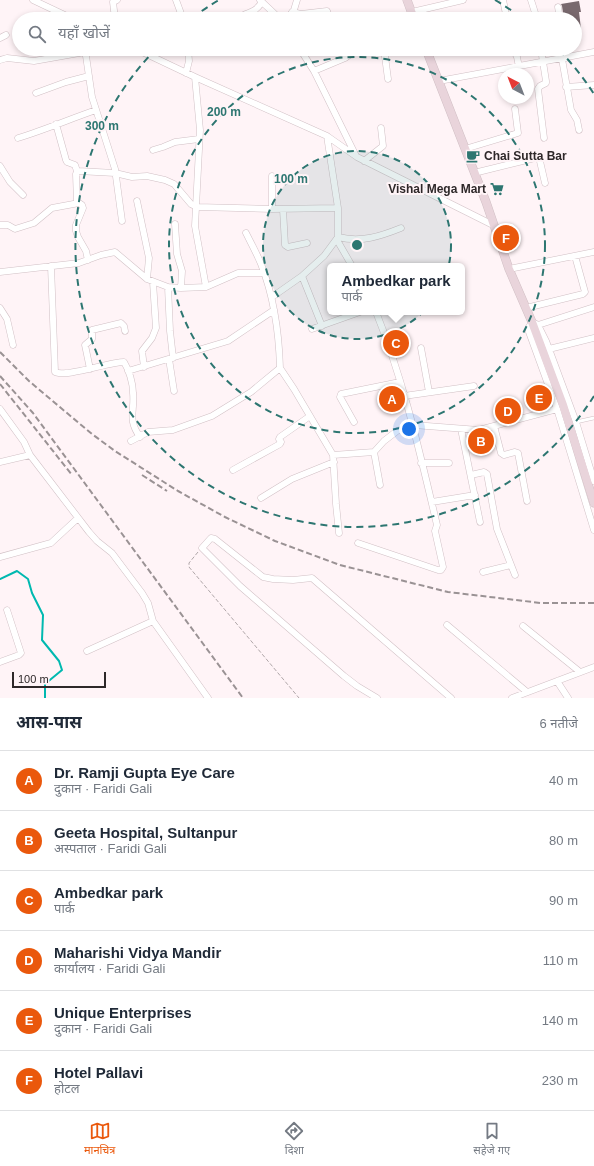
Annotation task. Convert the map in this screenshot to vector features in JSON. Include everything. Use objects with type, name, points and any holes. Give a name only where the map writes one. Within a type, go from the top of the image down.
[{"type":"street","points":[[33,0],[58,12]]},
{"type":"street","points":[[115,12],[114,2],[117,0]]},
{"type":"street","points":[[176,0],[180,12]]},
{"type":"street","points":[[292,12],[297,0]]},
{"type":"street","points":[[407,0],[412,12]]},
{"type":"street","points":[[426,12],[463,0]]},
{"type":"street","points":[[504,0],[506,12]]},
{"type":"street","points":[[530,0],[534,12]]},
{"type":"street","points":[[251,12],[256,10],[261,1],[273,12]]},
{"type":"street","points":[[558,7],[559,12]]},
{"type":"street","points":[[582,55],[594,52]]},
{"type":"street","points":[[0,60],[7,58],[34,61],[57,56]]},
{"type":"street","points":[[86,56],[92,97],[115,173],[122,221]]},
{"type":"street","points":[[151,56],[195,78],[327,136],[364,161],[493,225]]},
{"type":"street","points":[[186,73],[189,56]]},
{"type":"street","points":[[304,56],[314,71],[357,157]]},
{"type":"street","points":[[314,71],[347,56]]},
{"type":"street","points":[[385,56],[388,79]]},
{"type":"street","points":[[429,56],[509,269],[526,308],[549,349],[576,422],[594,481]]},
{"type":"street","points":[[516,56],[519,67]]},
{"type":"street","points":[[542,56],[546,82],[538,89],[544,138]]},
{"type":"street","points":[[564,56],[566,87],[571,110],[577,120],[579,130]]},
{"type":"street","points":[[439,81],[577,56]]},
{"type":"street","points":[[36,92],[71,80],[89,76]]},
{"type":"street","points":[[195,78],[199,107],[195,226],[206,288]]},
{"type":"street","points":[[566,87],[594,85]]},
{"type":"street","points":[[465,149],[518,133],[515,109]]},
{"type":"street","points":[[18,138],[45,130],[56,124],[96,110]]},
{"type":"street","points":[[56,124],[66,160],[67,162],[75,165],[77,171],[77,203]]},
{"type":"street","points":[[364,161],[384,146],[381,128]]},
{"type":"street","points":[[327,136],[338,208],[338,239],[350,263]]},
{"type":"street","points":[[153,150],[175,142],[199,139]]},
{"type":"street","points":[[474,173],[539,156],[545,183]]},
{"type":"street","points":[[0,166],[10,182],[23,195]]},
{"type":"street","points":[[77,171],[115,173],[132,177],[147,176],[170,182],[191,204],[196,207],[272,209],[338,208]]},
{"type":"street","points":[[272,176],[272,209]]},
{"type":"street","points":[[137,201],[149,258],[147,279]]},
{"type":"street","points":[[0,225],[8,225],[15,229],[34,223],[52,208],[77,203],[81,204],[83,208],[76,225],[76,234],[85,249],[88,260]]},
{"type":"street","points":[[283,209],[285,246],[288,247],[307,243]]},
{"type":"street","points":[[174,224],[177,254],[182,271],[181,288]]},
{"type":"street","points":[[338,239],[354,240],[374,238],[401,228]]},
{"type":"street","points":[[246,233],[261,263],[272,297],[279,345],[280,368],[310,416],[333,458],[339,533]]},
{"type":"street","points":[[272,297],[302,276],[324,256],[338,239]]},
{"type":"street","points":[[0,272],[79,263],[101,255],[115,252],[147,279],[168,287],[206,288],[238,273],[264,273]]},
{"type":"street","points":[[509,269],[594,252]]},
{"type":"street","points":[[526,308],[583,294],[585,292],[575,256]]},
{"type":"street","points":[[51,266],[55,372],[59,374],[123,362],[128,371],[133,392],[132,416],[135,429],[140,437]]},
{"type":"street","points":[[302,276],[322,326]]},
{"type":"street","points":[[144,367],[142,351],[152,338],[156,328],[153,282]]},
{"type":"street","points":[[168,287],[174,391]]},
{"type":"street","points":[[594,307],[529,327],[529,332],[556,409],[594,530]]},
{"type":"street","points":[[0,308],[8,319],[13,346]]},
{"type":"street","points":[[128,371],[228,341],[274,310]]},
{"type":"street","points":[[312,329],[352,315]]},
{"type":"street","points":[[358,543],[438,570],[441,570],[443,567],[435,531],[438,526],[414,425],[385,333],[377,315]]},
{"type":"street","points":[[90,369],[85,345],[92,339],[92,330],[121,323],[124,326],[125,331]]},
{"type":"street","points":[[535,326],[563,406],[594,503]]},
{"type":"street","points":[[549,349],[594,338]]},
{"type":"street","points":[[421,348],[429,392]]},
{"type":"street","points":[[131,441],[148,432],[173,430],[212,416],[250,392],[280,368]]},
{"type":"street","points":[[354,422],[340,397],[341,394],[400,382]]},
{"type":"street","points":[[404,396],[474,386]]},
{"type":"street","points":[[261,498],[292,479],[333,458],[374,452],[384,441],[397,431],[414,425],[479,430],[556,409]]},
{"type":"street","points":[[0,410],[2,418],[24,442],[30,454],[78,518],[93,537],[115,558],[142,593],[148,603],[153,621],[208,698]]},
{"type":"street","points":[[233,470],[280,444],[282,442],[279,438],[280,437],[310,416]]},
{"type":"street","points":[[494,426],[501,453],[504,455],[515,452],[518,453],[527,501]]},
{"type":"street","points":[[461,429],[480,522]]},
{"type":"street","points":[[374,452],[380,485]]},
{"type":"street","points":[[0,462],[30,454]]},
{"type":"street","points":[[422,463],[449,462]]},
{"type":"street","points":[[471,475],[484,472],[487,474],[497,529],[515,575]]},
{"type":"street","points":[[432,502],[475,495]]},
{"type":"street","points":[[0,556],[51,543],[78,518]]},
{"type":"street","points":[[377,698],[344,676],[240,586],[202,548],[209,539],[213,538],[264,577],[293,580],[312,578],[451,698]]},
{"type":"street","points":[[483,572],[511,565]]},
{"type":"street","points":[[0,662],[19,656],[20,653],[7,610]]},
{"type":"street","points":[[87,651],[153,621]]},
{"type":"street","points":[[446,625],[527,692]]},
{"type":"street","points":[[524,626],[580,672]]},
{"type":"street","points":[[512,698],[594,667]]},
{"type":"street","points":[[557,681],[568,698]]},
{"type":"lane","points":[[576,422],[594,418]]},
{"type":"path","points":[[202,548],[189,563],[189,567],[299,698]]},
{"type":"building","points":[[579,1],[581,12],[563,12],[561,4]]},
{"type":"building","points":[[484,435],[484,440],[493,438],[494,443],[480,446],[477,441],[479,440],[478,436]]},
{"type":"waterway","points":[[0,579],[17,571],[28,579],[32,593],[43,615],[42,640],[59,661],[62,670],[45,684],[45,698]]},
{"type":"railway","points":[[0,352],[29,381],[92,434],[115,451],[178,491],[225,517],[275,541],[340,565],[448,592],[541,603],[594,603]]},
{"type":"railway","points":[[0,376],[33,413],[243,698]]},
{"type":"railway","points":[[0,384],[72,475]]},
{"type":"railway","points":[[142,475],[167,491]]},
{"type":"place","name":"Chai Sutta Bar","points":[[473,156]]},
{"type":"place","name":"Vishal Mega Mart","points":[[497,189]]},
{"type":"place","name":"Hotel Pallavi","points":[[506,238]]},
{"type":"place","name":"Ambedkar park","points":[[396,343]]},
{"type":"place","name":"Unique Enterprises","points":[[539,398]]},
{"type":"place","name":"Dr. Ramji Gupta Eye Care","points":[[392,399]]},
{"type":"place","name":"Maharishi Vidya Mandir","points":[[508,411]]},
{"type":"place","name":"Geeta Hospital, Sultanpur","points":[[481,441]]}]
